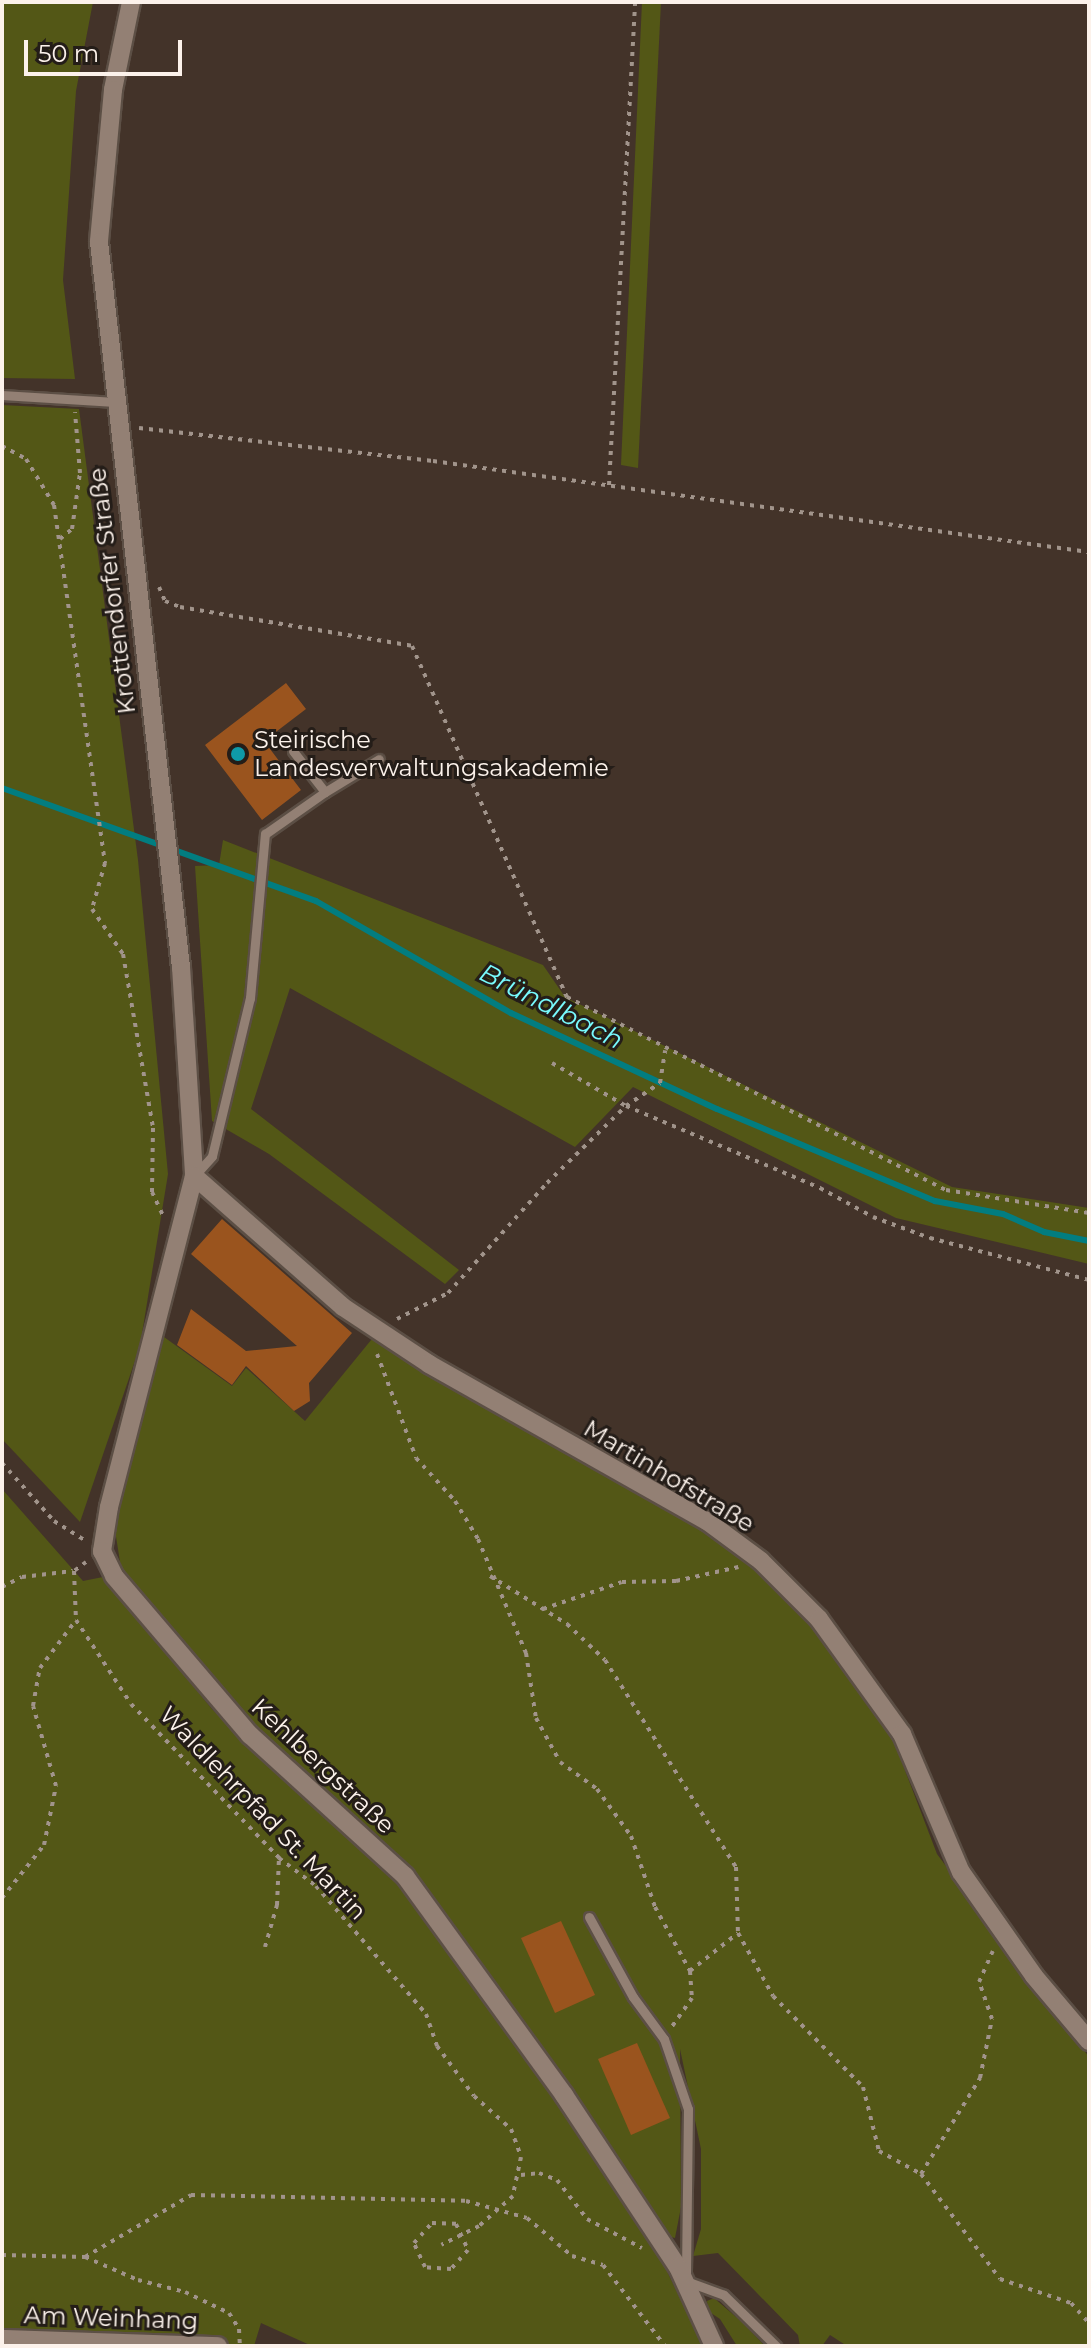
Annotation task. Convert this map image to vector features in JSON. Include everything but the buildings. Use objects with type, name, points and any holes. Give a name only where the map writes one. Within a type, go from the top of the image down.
[{"type":"street","name":"Krottendorfer Straße","points":[[131,2],[113,90],[99,242],[169,858],[194,1176]]},
{"type":"street","points":[[102,1551],[109,1507],[194,1176]]},
{"type":"street","name":"Martinhofstraße","points":[[194,1176],[380,1331],[707,1521],[761,1561],[819,1619],[902,1734],[961,1872],[1034,1976],[1089,2041]]},
{"type":"street","name":"Kehlbergstraße","points":[[102,1551],[114,1576],[250,1735],[405,1876],[564,2095],[682,2274],[714,2346]]},
{"type":"street","name":"Am Weinhang","points":[[2,2339],[218,2346]]},
{"type":"lane","points":[[2,395],[115,402]]},
{"type":"lane","points":[[293,751],[325,792]]},
{"type":"lane","points":[[194,1176],[212,1156],[250,998],[265,834],[379,759]]},
{"type":"lane","points":[[589,1917],[633,1997],[664,2039],[688,2109],[682,2274],[724,2295],[776,2346]]},
{"type":"path","points":[[609,485],[635,2]]},
{"type":"path","points":[[60,539],[72,529],[80,473],[79,431],[68,401]]},
{"type":"path","points":[[136,442],[133,428],[225,435],[1089,552]]},
{"type":"path","points":[[2,446],[26,459],[42,478],[60,539],[105,863],[92,909],[123,954],[153,1128],[152,1192],[176,1246]]},
{"type":"path","points":[[157,573],[165,601],[180,607],[402,641],[418,651],[567,997],[665,1050],[946,1190],[1089,1213]]},
{"type":"path","points":[[664,2039],[692,1998],[690,1971],[655,1907],[631,1836],[597,1789],[560,1762],[536,1718],[526,1653],[490,1576],[478,1539],[455,1501],[416,1458],[380,1331],[448,1293],[547,1183],[626,1106],[660,1083],[665,1050]]},
{"type":"path","points":[[552,1063],[626,1106],[820,1188],[873,1217],[930,1238],[1089,1280]]},
{"type":"path","points":[[2,1463],[54,1521],[102,1551],[74,1571],[22,1577],[2,1587]]},
{"type":"path","points":[[543,1609],[622,1582],[676,1581],[761,1561]]},
{"type":"path","points":[[2,1898],[44,1845],[56,1786],[33,1706],[40,1668],[76,1620],[74,1571]]},
{"type":"path","points":[[490,1576],[543,1609],[605,1660],[736,1867],[738,1933],[773,1996],[863,2087],[879,2151],[921,2174],[1000,2279],[1071,2303],[1089,2323]]},
{"type":"path","name":"Waldlehrpfad St. Martin","points":[[76,1620],[131,1704],[279,1858],[316,1886],[426,2014],[437,2046],[474,2096],[511,2129],[521,2157],[521,2175]]},
{"type":"path","points":[[265,1947],[277,1905],[279,1858]]},
{"type":"path","points":[[921,2174],[980,2078],[992,2019],[979,1982],[1003,1928]]},
{"type":"path","points":[[690,1971],[738,1933]]},
{"type":"path","points":[[441,2245],[462,2236],[501,2209],[521,2175],[539,2173],[557,2180],[587,2219],[682,2274]]},
{"type":"path","points":[[85,2257],[191,2195],[425,2197],[501,2209],[527,2218],[572,2256],[603,2265],[665,2346]]},
{"type":"path","points":[[432,2223],[456,2224],[462,2236],[468,2250],[451,2269],[425,2267],[414,2243],[432,2223]]},
{"type":"path","points":[[2,2255],[85,2257],[229,2313],[239,2329],[240,2346]]},
{"type":"green space","points":[[2,2],[93,2],[76,91],[63,280],[75,379],[2,378]]},
{"type":"green space","points":[[642,2],[661,2],[638,468],[621,465]]},
{"type":"green space","points":[[2,405],[79,409],[138,860],[168,1174],[140,1346],[80,1522],[2,1439]]},
{"type":"green space","points":[[223,840],[543,965],[565,997],[952,1187],[1089,1208],[1089,1264],[896,1218],[633,1087],[575,1147],[290,988],[251,1109],[459,1270],[445,1284],[269,1154],[212,1121],[195,866],[219,865]]},
{"type":"green space","points":[[376,1334],[736,1547],[813,1618],[893,1739],[937,1854],[1089,2057],[1089,2346],[847,2346],[830,2335],[822,2346],[800,2346],[798,2335],[718,2253],[693,2256],[701,2229],[701,2149],[680,2049],[681,2207],[675,2238],[667,2236],[559,2069],[485,1981],[414,1873],[256,1727],[121,1568],[114,1524],[164,1337],[232,1386],[246,1368],[305,1421]]},
{"type":"green space","points":[[2,1489],[83,1581],[103,1577],[212,1709],[259,1756],[386,1868],[537,2069],[652,2240],[703,2346],[312,2346],[261,2323],[254,2346],[2,2346]]},
{"type":"green space","points":[[714,2298],[765,2346],[737,2346],[720,2319],[708,2311],[707,2301]]},
{"type":"waterway","name":"Bründlbach","points":[[2,788],[316,901],[511,1013],[717,1109],[935,1201],[1003,1214],[1044,1232],[1089,1241]]},
{"type":"place","name":"Steirische Landesverwaltungsakademie","points":[[238,754]]}]
